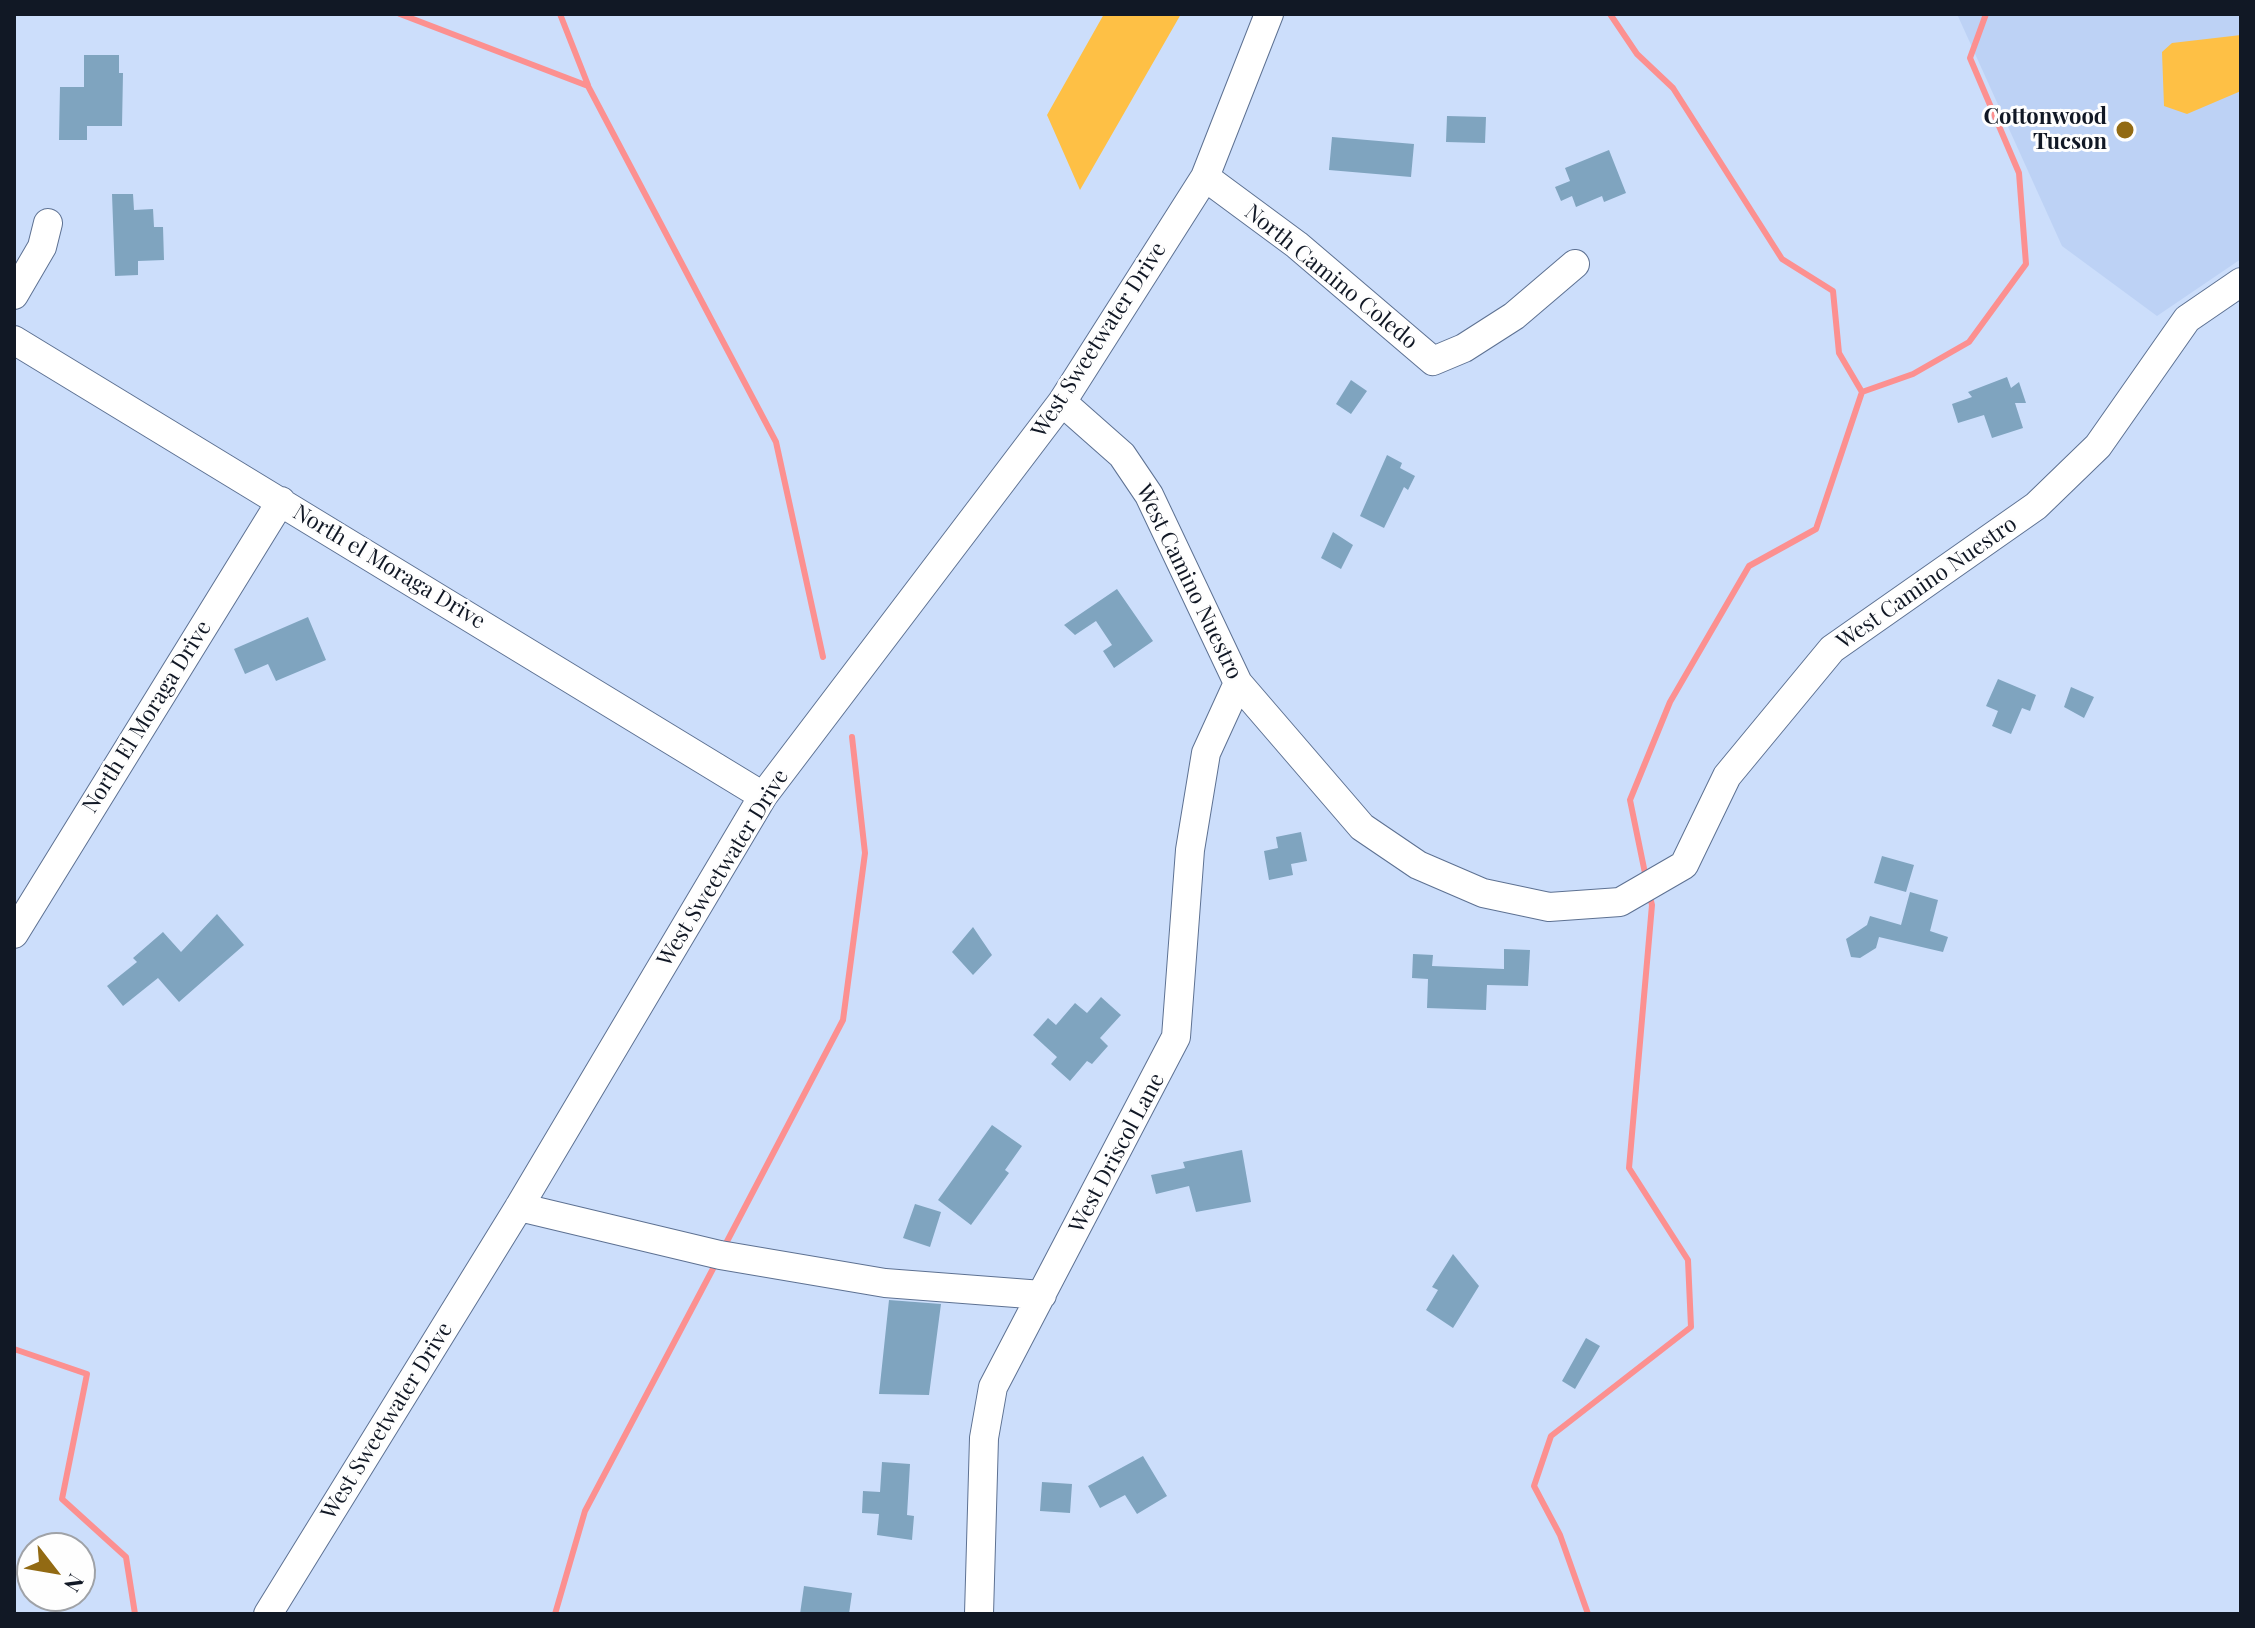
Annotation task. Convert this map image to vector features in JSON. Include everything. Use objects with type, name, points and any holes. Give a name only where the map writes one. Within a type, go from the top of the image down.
[{"type":"street","name":"West Sweetwater Drive","points":[[268,1614],[519,1207],[763,796],[1062,402],[1205,177],[1269,14]]},
{"type":"street","name":"North Camino Coledo","points":[[1205,177],[1297,245],[1433,361],[1464,348],[1514,316],[1575,264]]},
{"type":"street","points":[[14,295],[42,247],[48,223]]},
{"type":"street","name":"West Camino Nuestro","points":[[1062,402],[1122,455],[1149,495],[1238,683],[1362,827],[1418,865],[1483,893],[1549,907],[1620,902],[1684,865],[1727,776],[1832,649],[2036,506],[2098,446],[2187,319],[2241,282]]},
{"type":"street","name":"North el Moraga Drive","points":[[14,340],[763,796]]},
{"type":"street","name":"North El Moraga Drive","points":[[14,934],[281,501]]},
{"type":"street","name":"West Driscol Lane","points":[[979,1614],[984,1438],[993,1387],[1176,1037],[1190,850],[1206,753],[1238,683]]},
{"type":"street","points":[[519,1207],[720,1255],[855,1278],[1042,1295]]},
{"type":"shaded area","points":[[1104,14],[1181,14],[1080,190],[1047,115]]},
{"type":"shaded area","name":"Cottonwood Tucson","points":[[1957,14],[2241,14],[2241,259],[2157,316],[2062,246]]},
{"type":"shaded area","points":[[2241,35],[2241,91],[2187,114],[2164,106],[2162,52],[2172,43]]},
{"type":"building","points":[[84,55],[119,55],[119,73],[123,73],[122,126],[87,126],[87,140],[59,140],[60,87],[84,87]]},
{"type":"building","points":[[1447,116],[1486,117],[1485,143],[1446,142]]},
{"type":"building","points":[[1332,137],[1414,144],[1411,177],[1329,170]]},
{"type":"building","points":[[1609,150],[1626,193],[1604,202],[1602,196],[1576,207],[1572,196],[1561,201],[1555,187],[1570,181],[1565,168]]},
{"type":"building","points":[[112,194],[133,194],[134,210],[153,209],[154,227],[163,227],[164,260],[138,261],[138,275],[115,276]]},
{"type":"building","points":[[2007,377],[2011,388],[2019,382],[2026,403],[2015,403],[2023,428],[1992,438],[1984,415],[1958,423],[1952,404],[1972,397],[1968,392]]},
{"type":"building","points":[[1351,380],[1367,391],[1351,414],[1336,404]]},
{"type":"building","points":[[1387,455],[1402,463],[1400,468],[1415,476],[1408,490],[1404,487],[1384,528],[1360,516]]},
{"type":"building","points":[[1333,532],[1353,545],[1341,569],[1321,558]]},
{"type":"building","points":[[1117,589],[1153,641],[1114,668],[1103,651],[1112,645],[1096,621],[1075,635],[1064,625]]},
{"type":"building","points":[[308,617],[326,660],[276,681],[268,664],[245,674],[234,649]]},
{"type":"building","points":[[1998,679],[2036,695],[2030,711],[2022,708],[2011,734],[1992,726],[1998,711],[1986,706]]},
{"type":"building","points":[[2071,687],[2094,697],[2084,718],[2064,707]]},
{"type":"building","points":[[1301,832],[1307,861],[1291,864],[1293,875],[1269,880],[1264,851],[1278,848],[1276,837]]},
{"type":"building","points":[[1882,856],[1914,865],[1906,892],[1874,883]]},
{"type":"building","points":[[1910,892],[1938,900],[1930,931],[1948,937],[1943,952],[1879,937],[1876,948],[1860,958],[1851,957],[1846,939],[1867,925],[1870,916],[1901,925]]},
{"type":"building","points":[[217,914],[244,945],[179,1002],[158,978],[123,1006],[107,986],[137,962],[133,958],[163,932],[181,952]]},
{"type":"building","points":[[973,927],[992,955],[973,975],[952,952]]},
{"type":"building","points":[[1504,949],[1530,950],[1528,986],[1487,985],[1486,1010],[1427,1008],[1428,979],[1412,978],[1413,954],[1433,955],[1432,966],[1504,969]]},
{"type":"building","points":[[1101,997],[1121,1015],[1100,1038],[1108,1046],[1092,1064],[1087,1061],[1070,1081],[1051,1064],[1057,1057],[1033,1035],[1048,1018],[1056,1025],[1075,1003],[1087,1013]]},
{"type":"building","points":[[992,1125],[1022,1146],[1005,1170],[1009,1173],[971,1225],[938,1200]]},
{"type":"building","points":[[1242,1150],[1251,1202],[1196,1212],[1189,1186],[1156,1194],[1151,1175],[1185,1168],[1183,1162]]},
{"type":"building","points":[[915,1204],[941,1212],[930,1247],[903,1238]]},
{"type":"building","points":[[1453,1254],[1479,1286],[1453,1328],[1426,1310],[1438,1290],[1432,1287]]},
{"type":"building","points":[[889,1300],[941,1304],[929,1395],[879,1394]]},
{"type":"building","points":[[1586,1338],[1600,1346],[1575,1389],[1562,1381]]},
{"type":"building","points":[[1143,1456],[1167,1496],[1137,1514],[1125,1495],[1100,1508],[1088,1486]]},
{"type":"building","points":[[882,1462],[910,1464],[907,1515],[914,1516],[912,1540],[877,1535],[879,1514],[862,1513],[863,1491],[880,1492]]},
{"type":"building","points":[[1042,1482],[1072,1484],[1070,1513],[1040,1511]]},
{"type":"building","points":[[804,1586],[852,1593],[849,1614],[800,1614]]},
{"type":"waterway","points":[[400,14],[588,86],[776,442],[823,657]]},
{"type":"waterway","points":[[560,14],[588,85]]},
{"type":"waterway","points":[[1610,14],[1637,54],[1673,88],[1782,259],[1833,291],[1839,353],[1862,392],[1816,529],[1749,566],[1670,702],[1630,800],[1646,878]]},
{"type":"waterway","points":[[1862,392],[1913,374],[1969,342],[2026,264],[2019,173],[1970,58],[1986,14]]},
{"type":"waterway","points":[[723,1249],[843,1020],[865,853],[852,737]]},
{"type":"waterway","points":[[1588,1614],[1560,1535],[1534,1486],[1551,1436],[1691,1327],[1688,1260],[1629,1168],[1652,905],[1649,893]]},
{"type":"waterway","points":[[555,1614],[585,1511],[716,1263]]},
{"type":"waterway","points":[[14,1349],[87,1374],[62,1499],[126,1557],[135,1614]]},
{"type":"place","name":"Cottonwood Tucson","points":[[2125,130]]}]
